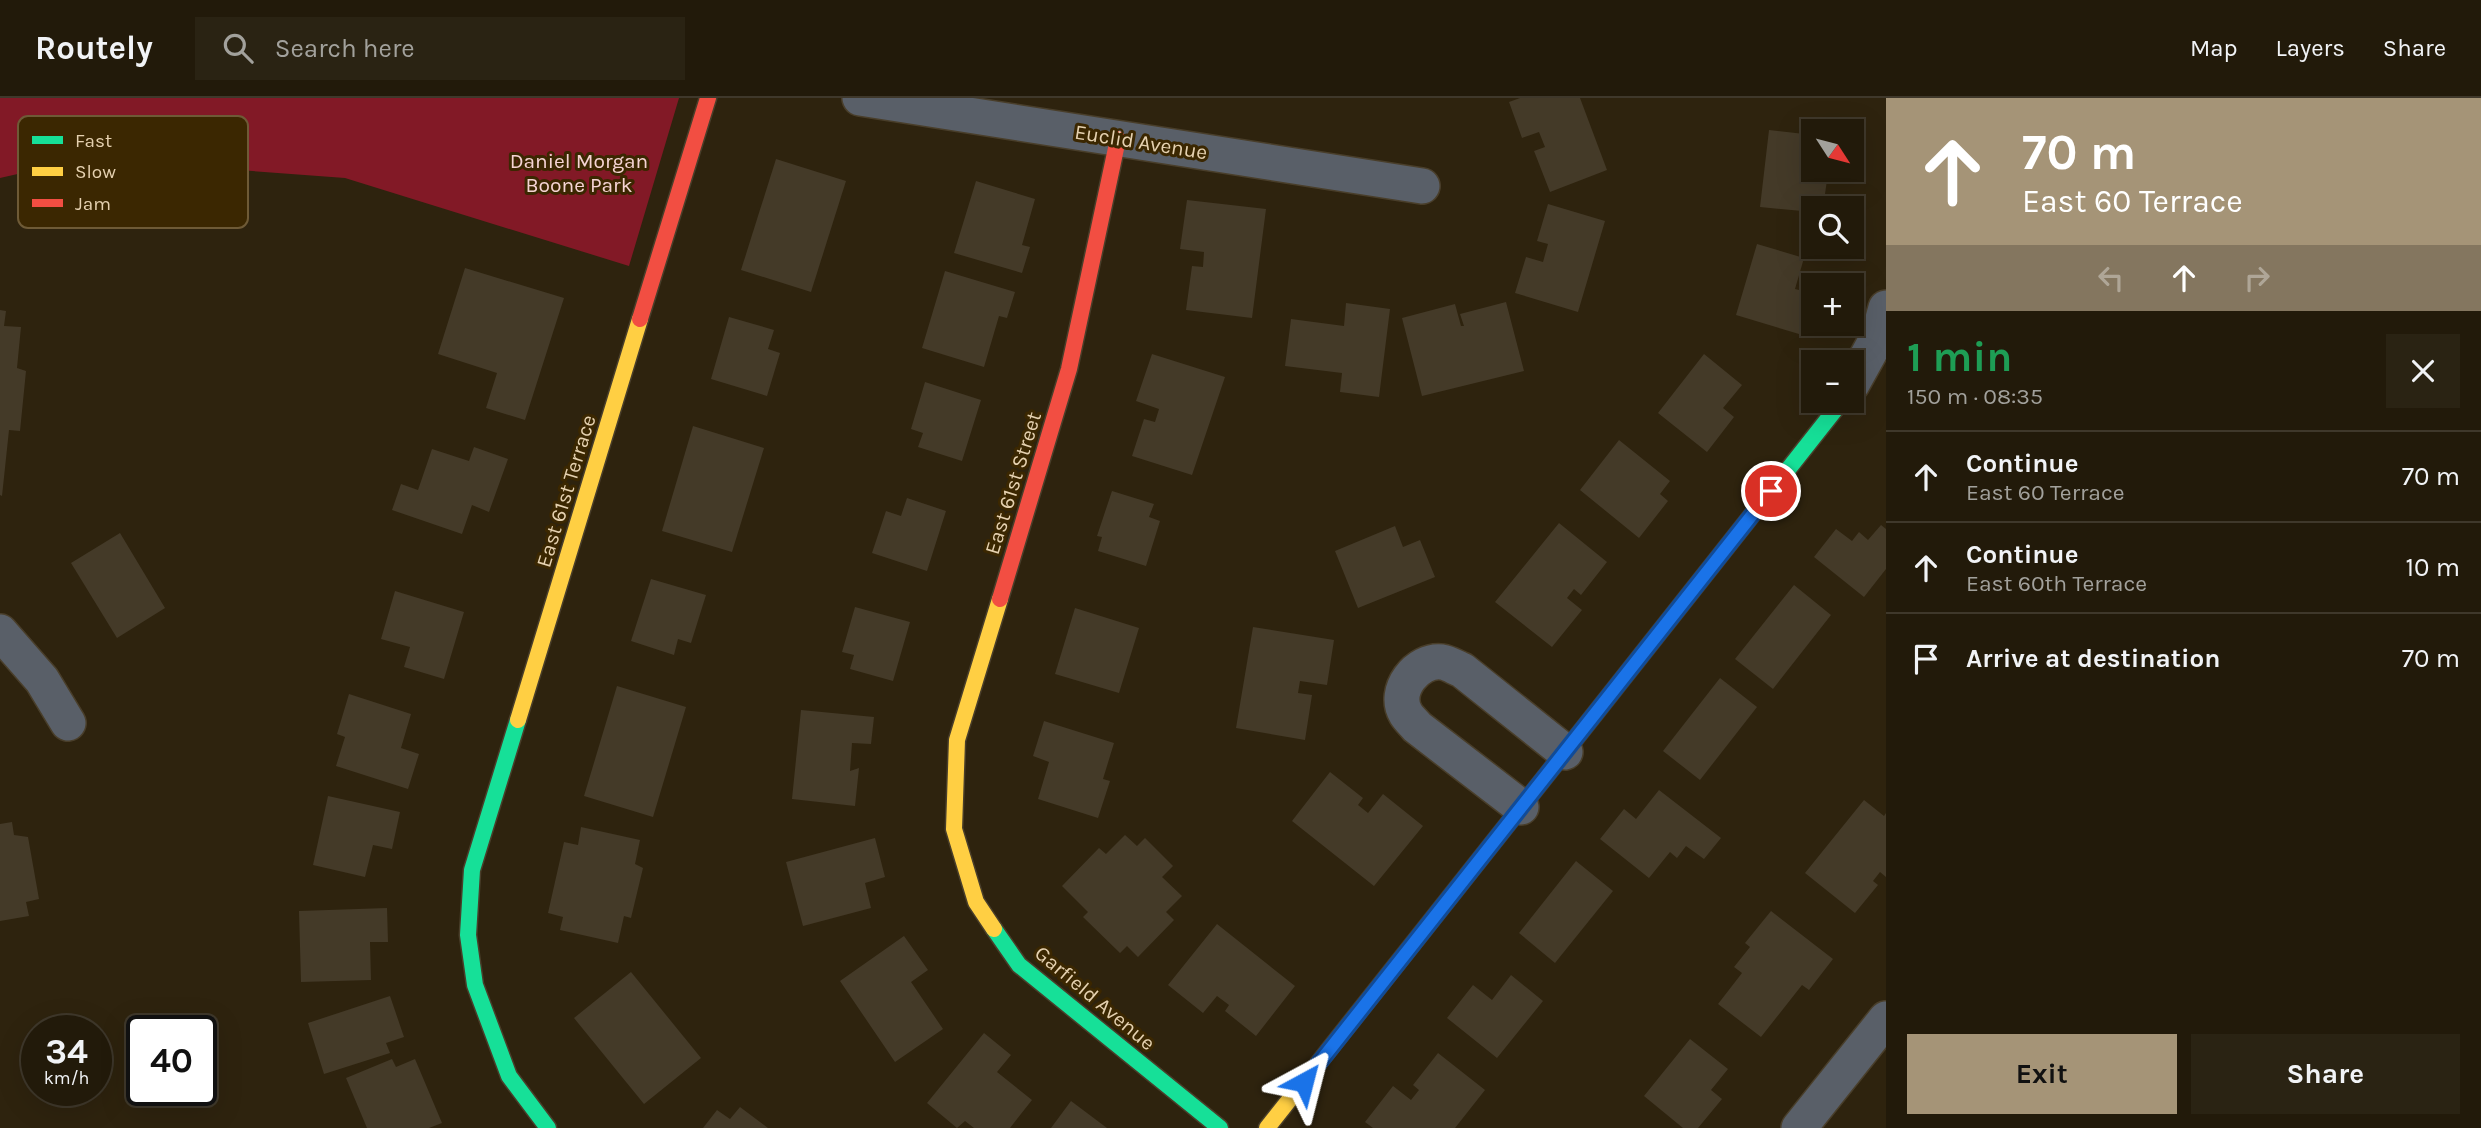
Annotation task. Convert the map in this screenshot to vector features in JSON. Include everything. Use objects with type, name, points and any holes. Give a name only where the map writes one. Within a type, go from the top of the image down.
[{"type":"street","name":"East 61st Terrace","points":[[548,1128],[509,1076],[475,985],[468,936],[472,870],[708,98]]},
{"type":"street","name":"Euclid Avenue","points":[[860,98],[1422,186]]},
{"type":"street","name":"East 61st Street","points":[[956,839],[954,829],[957,740],[1069,369],[1118,139]]},
{"type":"street","points":[[1864,362],[1878,337],[1886,308]]},
{"type":"street","points":[[1267,1128],[1832,413]]},
{"type":"street","points":[[0,632],[42,680],[68,723]]},
{"type":"street","points":[[1521,807],[1417,727],[1405,713],[1403,692],[1410,676],[1428,663],[1444,662],[1462,670],[1564,752]]},
{"type":"street","name":"Garfield Avenue","points":[[956,839],[976,902],[1019,965],[1220,1128]]},
{"type":"street","points":[[1799,1128],[1886,1019]]},
{"type":"green space","name":"Daniel Morgan Boone Park","points":[[0,98],[679,98],[629,266],[345,178],[248,171],[248,116],[18,116],[18,174],[0,178]]},
{"type":"building","points":[[1520,98],[1580,98],[1607,170],[1550,192],[1534,151],[1545,147],[1539,132],[1522,138],[1509,102]]},
{"type":"building","points":[[1769,130],[1801,134],[1801,182],[1827,182],[1825,196],[1801,196],[1801,211],[1760,207]]},
{"type":"building","points":[[776,159],[846,181],[811,292],[741,270]]},
{"type":"building","points":[[976,181],[1035,199],[1022,245],[1030,247],[1022,273],[954,253]]},
{"type":"building","points":[[1187,200],[1266,209],[1252,318],[1186,310],[1192,266],[1203,267],[1204,252],[1180,249]]},
{"type":"building","points":[[1548,204],[1605,221],[1578,312],[1515,293],[1526,257],[1543,262],[1548,244],[1537,241]]},
{"type":"building","points":[[1757,244],[1804,259],[1795,289],[1801,290],[1799,334],[1736,315]]},
{"type":"building","points":[[465,268],[564,298],[525,420],[486,408],[497,373],[438,354]]},
{"type":"building","points":[[945,271],[1015,292],[1007,318],[999,316],[984,367],[922,348]]},
{"type":"building","points":[[1506,302],[1524,371],[1422,396],[1402,318],[1455,304],[1461,326],[1464,326],[1460,314]]},
{"type":"building","points":[[1346,303],[1390,309],[1379,397],[1340,392],[1342,373],[1285,366],[1291,319],[1344,326]]},
{"type":"building","points":[[0,310],[6,311],[4,326],[21,327],[17,368],[26,371],[20,431],[9,430],[2,496],[0,495]]},
{"type":"building","points":[[729,317],[774,330],[768,349],[780,353],[767,396],[711,379]]},
{"type":"building","points":[[1152,354],[1225,377],[1192,475],[1132,456],[1144,419],[1155,422],[1159,409],[1136,401]]},
{"type":"building","points":[[1704,354],[1742,385],[1723,408],[1734,417],[1707,452],[1658,413]]},
{"type":"building","points":[[925,382],[981,400],[962,461],[918,447],[923,433],[911,429]]},
{"type":"building","points":[[693,426],[764,448],[732,552],[662,531]]},
{"type":"building","points":[[1619,440],[1670,481],[1660,494],[1668,501],[1639,538],[1580,490]]},
{"type":"building","points":[[474,447],[508,459],[489,512],[472,505],[462,534],[392,510],[401,484],[418,490],[432,449],[469,461]]},
{"type":"building","points":[[1112,491],[1154,504],[1149,517],[1160,521],[1146,566],[1098,551],[1102,537],[1097,536]]},
{"type":"building","points":[[907,498],[946,511],[927,571],[872,553],[886,511],[901,516]]},
{"type":"building","points":[[1559,523],[1607,562],[1581,595],[1574,589],[1567,598],[1582,610],[1552,647],[1495,602]]},
{"type":"building","points":[[1881,525],[1886,529],[1886,569],[1864,597],[1814,557],[1836,529],[1852,541],[1859,532],[1868,540]]},
{"type":"building","points":[[1395,526],[1403,547],[1420,540],[1435,577],[1358,608],[1335,551]]},
{"type":"building","points":[[120,533],[165,608],[117,638],[71,563]]},
{"type":"building","points":[[651,579],[706,595],[691,643],[678,639],[674,655],[631,641]]},
{"type":"building","points":[[1794,585],[1831,615],[1773,689],[1735,659]]},
{"type":"building","points":[[395,591],[464,612],[444,679],[404,667],[410,647],[381,639]]},
{"type":"building","points":[[855,607],[910,622],[893,681],[850,669],[854,655],[842,652]]},
{"type":"building","points":[[1075,608],[1139,628],[1119,693],[1055,674]]},
{"type":"building","points":[[1253,627],[1334,640],[1327,685],[1300,681],[1298,693],[1312,695],[1305,740],[1236,728]]},
{"type":"building","points":[[1720,678],[1757,707],[1700,780],[1663,751]]},
{"type":"building","points":[[617,686],[686,707],[653,817],[584,796]]},
{"type":"building","points":[[349,694],[411,714],[401,748],[419,754],[408,789],[336,766],[345,737],[337,734]]},
{"type":"building","points":[[801,710],[874,717],[871,744],[852,743],[850,771],[859,768],[855,806],[792,799]]},
{"type":"building","points":[[1044,721],[1114,743],[1103,779],[1110,781],[1098,818],[1038,799],[1049,762],[1033,756]]},
{"type":"building","points":[[1330,772],[1363,798],[1358,805],[1368,813],[1383,794],[1423,826],[1374,886],[1292,821]]},
{"type":"building","points":[[1659,790],[1721,838],[1704,859],[1686,846],[1677,858],[1670,852],[1649,878],[1600,839],[1624,809],[1636,819]]},
{"type":"building","points":[[328,796],[400,812],[392,849],[373,845],[365,877],[313,865]]},
{"type":"building","points":[[1864,800],[1884,816],[1886,813],[1886,877],[1880,872],[1873,881],[1878,885],[1855,913],[1805,873]]},
{"type":"building","points":[[12,822],[14,835],[28,837],[39,899],[26,902],[29,916],[0,921],[0,824]]},
{"type":"building","points":[[581,827],[640,840],[635,864],[643,868],[631,918],[624,916],[618,943],[560,930],[563,917],[548,913],[564,842],[578,845]]},
{"type":"building","points":[[1125,835],[1137,846],[1145,838],[1173,866],[1162,877],[1182,896],[1166,912],[1174,920],[1138,957],[1127,946],[1120,953],[1083,917],[1088,912],[1062,886],[1099,848],[1106,854]]},
{"type":"building","points":[[875,838],[885,877],[865,883],[871,908],[803,926],[786,862]]},
{"type":"building","points":[[1576,861],[1613,891],[1555,963],[1519,933]]},
{"type":"building","points":[[387,908],[388,942],[370,942],[371,980],[301,982],[299,911]]},
{"type":"building","points":[[1771,911],[1833,959],[1809,990],[1802,985],[1761,1037],[1718,1004],[1742,973],[1734,967],[1750,947],[1745,943]]},
{"type":"building","points":[[1217,924],[1295,986],[1256,1036],[1225,1011],[1229,1005],[1217,996],[1203,1013],[1168,985]]},
{"type":"building","points":[[904,936],[928,970],[911,982],[943,1029],[895,1062],[840,981]]},
{"type":"building","points":[[631,972],[701,1058],[644,1104],[574,1018]]},
{"type":"building","points":[[1511,975],[1543,1001],[1497,1058],[1447,1018],[1473,985],[1492,1000]]},
{"type":"building","points":[[390,996],[404,1037],[386,1043],[390,1053],[324,1074],[308,1023]]},
{"type":"building","points":[[984,1033],[1011,1055],[997,1072],[1032,1100],[1010,1128],[974,1128],[965,1121],[957,1128],[927,1103]]},
{"type":"building","points":[[1690,1039],[1728,1069],[1711,1090],[1722,1099],[1698,1128],[1683,1128],[1644,1096]]},
{"type":"building","points":[[1438,1053],[1485,1090],[1455,1128],[1373,1128],[1365,1122],[1393,1086],[1411,1100],[1419,1090],[1413,1085]]},
{"type":"building","points":[[392,1059],[396,1067],[415,1059],[442,1123],[429,1128],[367,1128],[346,1078]]},
{"type":"building","points":[[1071,1101],[1107,1128],[1051,1128]]},
{"type":"building","points":[[740,1107],[768,1128],[703,1128],[717,1110],[730,1119]]},
{"type":"traffic: fast","points":[[1564,753],[1833,413]]},
{"type":"traffic: fast","points":[[518,720],[472,870],[468,935],[475,985],[509,1076],[548,1128]]},
{"type":"traffic: fast","points":[[994,929],[1019,965],[1220,1128]]},
{"type":"traffic: slow","points":[[518,720],[640,319]]},
{"type":"traffic: slow","points":[[994,929],[976,902],[954,829],[957,740],[1000,599]]},
{"type":"traffic: slow","points":[[1267,1128],[1564,753]]},
{"type":"traffic: jam","points":[[640,319],[708,98]]},
{"type":"traffic: jam","points":[[1000,599],[1069,369],[1118,139]]},
{"type":"route","points":[[1304,1082],[1771,491]]}]
